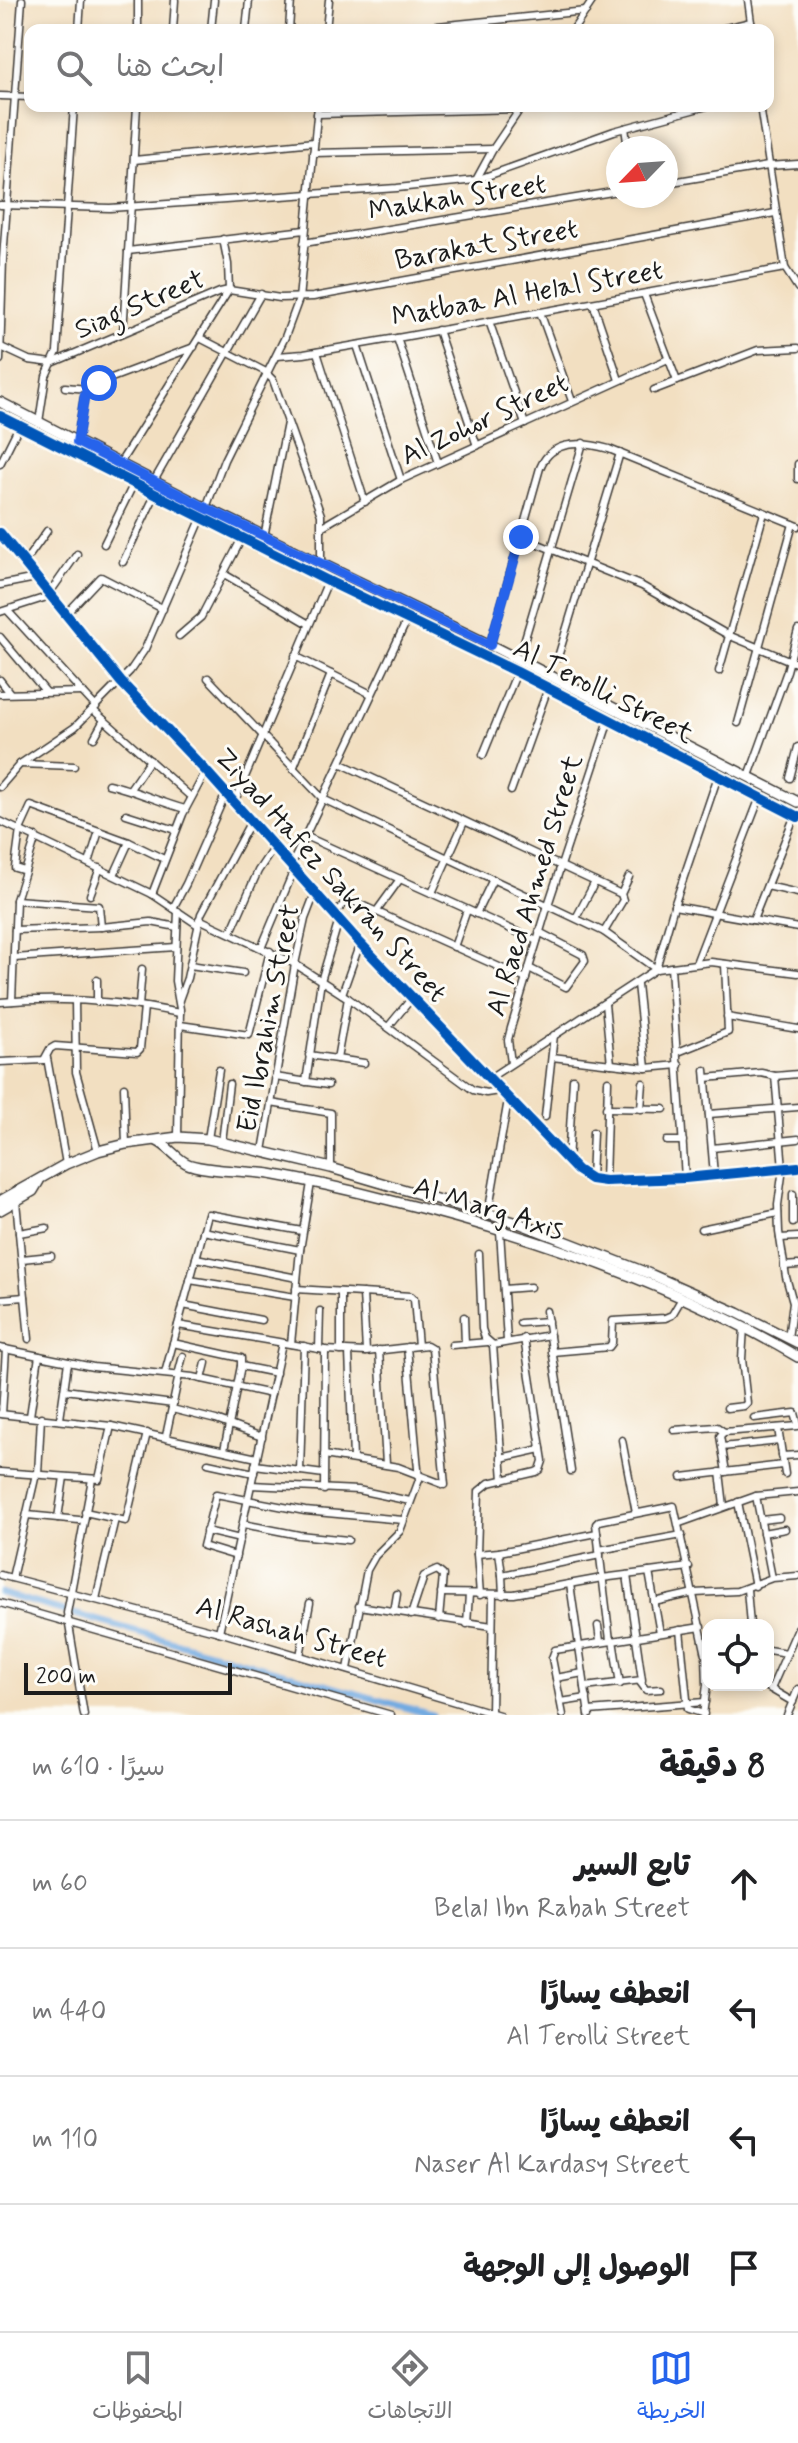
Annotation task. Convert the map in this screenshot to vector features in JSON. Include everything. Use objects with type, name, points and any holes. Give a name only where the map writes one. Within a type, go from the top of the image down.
[{"type":"street","points":[[0,360],[4,205],[22,0]]},
{"type":"street","points":[[79,24],[81,0]]},
{"type":"street","points":[[138,0],[138,24]]},
{"type":"street","points":[[173,24],[175,0]]},
{"type":"street","points":[[212,24],[214,0]]},
{"type":"street","points":[[247,24],[249,0]]},
{"type":"street","points":[[289,24],[291,0]]},
{"type":"street","points":[[327,24],[329,0]]},
{"type":"street","points":[[577,24],[593,0]]},
{"type":"street","points":[[748,0],[751,24]]},
{"type":"street","points":[[457,24],[586,11]]},
{"type":"street","points":[[0,96],[24,97]]},
{"type":"street","points":[[39,422],[46,376],[57,352],[74,112]]},
{"type":"street","points":[[123,333],[137,112]]},
{"type":"street","points":[[0,787],[20,764],[65,735],[95,709],[121,682],[145,649],[224,460],[277,356],[299,299],[317,114],[385,112]]},
{"type":"street","points":[[476,180],[518,112]]},
{"type":"street","points":[[4,205],[67,208],[131,206],[476,180],[625,128],[685,112]]},
{"type":"street","points":[[761,112],[785,268],[798,288]]},
{"type":"street","points":[[625,128],[626,136]]},
{"type":"street","points":[[134,160],[314,142]]},
{"type":"street","points":[[313,153],[493,149]]},
{"type":"street","points":[[678,181],[798,164]]},
{"type":"street","name":"Makkah Street","points":[[304,243],[606,193]]},
{"type":"street","name":"Barakat Street","points":[[299,299],[775,213]]},
{"type":"street","points":[[128,251],[305,230]]},
{"type":"street","points":[[120,463],[229,290],[223,239]]},
{"type":"street","name":"Matbaa Al Helal Street","points":[[277,356],[317,352],[785,268]]},
{"type":"street","name":"Siag Street","points":[[1,347],[29,360],[52,363],[229,290],[299,299]]},
{"type":"street","points":[[154,481],[261,294]]},
{"type":"street","points":[[644,294],[677,381]]},
{"type":"street","points":[[593,303],[619,380]]},
{"type":"street","points":[[540,312],[572,401]]},
{"type":"street","points":[[489,321],[525,424]]},
{"type":"street","points":[[438,330],[477,446]]},
{"type":"street","points":[[200,338],[268,374],[318,504],[323,526],[321,564]]},
{"type":"street","points":[[397,338],[438,463]]},
{"type":"street","points":[[357,345],[401,480]]},
{"type":"street","points":[[65,387],[88,389],[195,346]]},
{"type":"street","points":[[654,390],[758,350],[798,348]]},
{"type":"street","points":[[317,352],[365,502]]},
{"type":"street","name":"Al Zohor Street","points":[[323,526],[401,480],[668,359]]},
{"type":"street","points":[[77,442],[88,389]]},
{"type":"street","name":"Al Terolli Street","points":[[0,402],[154,481],[242,538],[517,672],[796,816]]},
{"type":"street","name":"Al Terolli Street","points":[[0,416],[134,483],[264,537],[490,645],[798,802]]},
{"type":"street","points":[[264,537],[288,421]]},
{"type":"street","points":[[0,464],[19,426]]},
{"type":"street","points":[[523,645],[583,443]]},
{"type":"street","points":[[490,645],[543,460],[559,447],[583,443],[620,453],[796,525],[738,723]]},
{"type":"street","points":[[558,657],[620,453]]},
{"type":"street","points":[[798,464],[798,479]]},
{"type":"street","points":[[104,544],[134,483]]},
{"type":"street","points":[[123,562],[156,493]]},
{"type":"street","points":[[719,671],[764,513]]},
{"type":"street","points":[[24,563],[47,531]]},
{"type":"street","name":"Ziyad Hafez Sakran Street","points":[[0,533],[121,682],[499,1091],[568,1162],[591,1179]]},
{"type":"street","points":[[521,537],[642,586],[728,635],[798,664]]},
{"type":"street","points":[[179,636],[201,617],[242,538]]},
{"type":"street","points":[[0,547],[10,546]]},
{"type":"street","points":[[0,612],[50,595],[77,554]]},
{"type":"street","points":[[224,574],[309,624]]},
{"type":"street","points":[[66,614],[101,577],[163,609]]},
{"type":"street","points":[[0,585],[36,578]]},
{"type":"street","points":[[234,803],[328,581]]},
{"type":"street","points":[[8,611],[83,692],[104,720],[191,797]]},
{"type":"street","points":[[262,946],[305,836],[408,618]]},
{"type":"street","points":[[749,776],[798,630]]},
{"type":"street","points":[[0,637],[46,692]]},
{"type":"street","points":[[295,656],[371,694]]},
{"type":"street","points":[[483,755],[517,672]]},
{"type":"street","points":[[293,769],[331,674]]},
{"type":"street","points":[[208,678],[323,799],[604,932],[656,969]]},
{"type":"street","points":[[0,680],[10,693]]},
{"type":"street","points":[[511,791],[548,688]]},
{"type":"street","points":[[0,694],[83,692]]},
{"type":"street","points":[[94,738],[104,720]]},
{"type":"street","name":"Al Raed Ahmed Street","points":[[511,1063],[508,1040],[539,932],[609,720]]},
{"type":"street","points":[[680,757],[687,744]]},
{"type":"street","points":[[790,778],[798,747]]},
{"type":"street","points":[[130,789],[150,760]]},
{"type":"street","points":[[340,763],[621,894]]},
{"type":"street","points":[[20,764],[74,766]]},
{"type":"street","points":[[152,894],[185,809],[206,771]]},
{"type":"street","points":[[656,969],[718,776]]},
{"type":"street","points":[[108,784],[185,809]]},
{"type":"street","points":[[178,1137],[180,1013],[175,981],[175,910],[226,793]]},
{"type":"street","points":[[696,963],[760,797]]},
{"type":"street","points":[[25,871],[15,868],[20,830],[31,806],[129,842],[164,859]]},
{"type":"street","points":[[126,814],[176,830]]},
{"type":"street","points":[[753,920],[796,816]]},
{"type":"street","points":[[0,821],[152,894],[198,922],[262,946],[345,996],[473,1090],[486,1093],[499,1091]]},
{"type":"street","points":[[179,1000],[190,965],[198,922],[251,821]]},
{"type":"street","points":[[432,893],[464,822]]},
{"type":"street","points":[[89,863],[99,831]]},
{"type":"street","points":[[305,836],[537,941]]},
{"type":"street","points":[[12,1001],[16,900],[36,837]]},
{"type":"street","points":[[114,875],[129,842]]},
{"type":"street","points":[[231,932],[258,871],[274,847]]},
{"type":"street","points":[[90,895],[100,868]]},
{"type":"street","points":[[604,932],[623,900],[621,894],[629,877]]},
{"type":"street","points":[[376,912],[400,879]]},
{"type":"street","points":[[476,914],[493,879]]},
{"type":"street","points":[[576,918],[595,882]]},
{"type":"street","points":[[767,886],[798,893]]},
{"type":"street","name":"Eid Ibrahim Street","points":[[263,1151],[295,964],[305,919],[315,893]]},
{"type":"street","points":[[16,900],[99,906],[101,927]]},
{"type":"street","points":[[306,1082],[321,981],[337,917],[346,902],[351,901],[526,979]]},
{"type":"street","points":[[674,906],[798,928]]},
{"type":"street","points":[[454,947],[467,910]]},
{"type":"street","points":[[15,930],[151,922],[177,927]]},
{"type":"street","points":[[529,968],[566,987],[585,961],[583,955],[539,932]]},
{"type":"street","points":[[337,1059],[345,996],[360,943]]},
{"type":"street","points":[[14,958],[176,947]]},
{"type":"street","points":[[180,1025],[249,1035],[270,951]]},
{"type":"street","points":[[488,1079],[656,969],[696,963],[798,973]]},
{"type":"street","points":[[678,1052],[726,1034],[725,964]]},
{"type":"street","points":[[190,965],[243,973]]},
{"type":"street","points":[[671,967],[685,1178]]},
{"type":"street","points":[[66,1164],[47,1058],[53,1047],[137,1052],[140,1049],[142,969]]},
{"type":"street","points":[[97,980],[97,1002]]},
{"type":"street","points":[[637,984],[646,1068]]},
{"type":"street","points":[[388,1027],[412,998]]},
{"type":"street","points":[[0,1002],[75,1000],[180,1013]]},
{"type":"street","points":[[75,1000],[76,1072],[98,1151]]},
{"type":"street","points":[[605,1004],[611,1064]]},
{"type":"street","points":[[727,1017],[798,1029]]},
{"type":"street","points":[[545,1117],[554,1035]]},
{"type":"street","points":[[309,1055],[364,1063]]},
{"type":"street","points":[[552,1057],[646,1068],[679,1065]]},
{"type":"street","points":[[0,1062],[47,1058]]},
{"type":"street","points":[[208,1139],[219,1070]]},
{"type":"street","points":[[714,1175],[705,1074],[798,1074]]},
{"type":"street","points":[[775,1076],[783,1168],[778,1213],[784,1266],[793,1302],[788,1338]]},
{"type":"street","points":[[275,1077],[328,1085]]},
{"type":"street","points":[[568,1162],[573,1079]]},
{"type":"street","points":[[605,1181],[608,1081]]},
{"type":"street","points":[[641,1109],[643,1083]]},
{"type":"street","points":[[222,1142],[229,1084]]},
{"type":"street","points":[[124,1087],[126,1144]]},
{"type":"street","points":[[488,1214],[508,1100]]},
{"type":"street","points":[[271,1103],[331,1113],[331,1168]]},
{"type":"street","points":[[709,1114],[798,1107]]},
{"type":"street","points":[[606,1108],[664,1109]]},
{"type":"street","points":[[593,1132],[591,1179],[685,1178],[798,1167]]},
{"type":"street","name":"Al Marg Axis","points":[[0,1201],[66,1164],[98,1151],[178,1137],[208,1139],[331,1168],[488,1214],[586,1248],[798,1343]]},
{"type":"street","points":[[712,1148],[798,1139]]},
{"type":"street","name":"Al Marg Axis","points":[[157,1141],[192,1165],[269,1174],[425,1209],[500,1231],[682,1298],[696,1299],[798,1357]]},
{"type":"street","points":[[667,1141],[683,1141]]},
{"type":"street","name":"Al Marg Axis","points":[[0,1210],[36,1189],[39,1181]]},
{"type":"street","points":[[291,1344],[302,1231],[311,1183]]},
{"type":"street","points":[[779,1194],[795,1194],[793,1223]]},
{"type":"street","points":[[16,1201],[29,1339]]},
{"type":"street","points":[[701,1229],[778,1213]]},
{"type":"street","points":[[165,1373],[208,1214],[302,1231]]},
{"type":"street","points":[[19,1233],[47,1228]]},
{"type":"street","points":[[203,1231],[300,1250]]},
{"type":"street","points":[[500,1231],[507,1341]]},
{"type":"street","points":[[780,1238],[798,1237]]},
{"type":"street","points":[[479,1254],[482,1329],[491,1343],[503,1480]]},
{"type":"street","points":[[22,1259],[51,1256]]},
{"type":"street","points":[[196,1258],[297,1278]]},
{"type":"street","points":[[784,1266],[798,1265]]},
{"type":"street","points":[[190,1280],[295,1297]]},
{"type":"street","points":[[504,1289],[530,1287]]},
{"type":"street","points":[[296,1289],[413,1297],[418,1346]]},
{"type":"street","points":[[341,1292],[353,1459]]},
{"type":"street","points":[[363,1293],[366,1352]]},
{"type":"street","points":[[0,1299],[25,1297]]},
{"type":"street","points":[[552,1352],[609,1347],[613,1321],[668,1317],[682,1298]]},
{"type":"street","points":[[183,1305],[261,1320]]},
{"type":"street","points":[[320,1311],[324,1490]]},
{"type":"street","points":[[546,1311],[571,1471]]},
{"type":"street","points":[[464,1317],[465,1344]]},
{"type":"street","points":[[520,1323],[548,1321]]},
{"type":"street","points":[[178,1325],[345,1352],[430,1346],[433,1351],[445,1485],[403,1468],[324,1455]]},
{"type":"street","points":[[727,1408],[747,1403],[742,1366],[744,1327]]},
{"type":"street","points":[[452,1345],[550,1335]]},
{"type":"street","points":[[480,1595],[478,1494],[485,1485],[540,1470],[543,1461],[524,1338]]},
{"type":"street","points":[[173,1343],[242,1358],[224,1450]]},
{"type":"street","points":[[219,1632],[282,1343]]},
{"type":"street","points":[[300,1471],[304,1346]]},
{"type":"street","points":[[348,1669],[370,1563],[397,1536],[418,1476],[407,1347]]},
{"type":"street","points":[[255,1465],[224,1450],[166,1436],[60,1419],[1,1414],[3,1349],[105,1369],[179,1375],[271,1394]]},
{"type":"street","points":[[379,1350],[386,1464]]},
{"type":"street","points":[[30,1416],[39,1356]]},
{"type":"street","points":[[166,1436],[183,1356]]},
{"type":"street","points":[[60,1419],[68,1362]]},
{"type":"street","points":[[202,1379],[206,1363]]},
{"type":"street","points":[[241,1366],[276,1373]]},
{"type":"street","points":[[65,1390],[172,1407],[262,1437]]},
{"type":"street","points":[[674,1430],[717,1427],[724,1432],[798,1425],[796,1413],[754,1418]]},
{"type":"street","points":[[12,1578],[37,1474],[41,1417]]},
{"type":"street","points":[[0,1472],[92,1479],[102,1477],[111,1426]]},
{"type":"street","points":[[778,1428],[785,1474]]},
{"type":"street","points":[[724,1432],[720,1436],[724,1506]]},
{"type":"street","points":[[85,1512],[126,1521],[147,1433]]},
{"type":"street","points":[[622,1440],[636,1513]]},
{"type":"street","points":[[722,1447],[780,1441]]},
{"type":"street","points":[[501,1458],[541,1449]]},
{"type":"street","points":[[682,1477],[723,1472],[798,1455]]},
{"type":"street","points":[[208,1463],[255,1465],[324,1474]]},
{"type":"street","points":[[58,1518],[64,1477]]},
{"type":"street","points":[[84,1715],[67,1617],[92,1479]]},
{"type":"street","points":[[251,1485],[358,1490],[410,1501]]},
{"type":"street","points":[[206,1489],[216,1494],[305,1511],[403,1520]]},
{"type":"street","points":[[680,1523],[756,1496],[798,1492]]},
{"type":"street","points":[[216,1494],[204,1548],[236,1556]]},
{"type":"street","points":[[756,1496],[772,1578]]},
{"type":"street","points":[[738,1502],[751,1588],[750,1619]]},
{"type":"street","points":[[563,1715],[552,1656],[555,1650],[600,1641],[612,1640],[636,1637],[701,1627],[680,1523],[673,1506],[599,1521],[596,1526],[602,1578],[612,1640],[620,1684]]},
{"type":"street","points":[[27,1515],[79,1520]]},
{"type":"street","points":[[761,1520],[779,1518]]},
{"type":"street","points":[[96,1599],[115,1519]]},
{"type":"street","points":[[243,1524],[299,1535],[348,1540]]},
{"type":"street","points":[[763,1533],[785,1529]]},
{"type":"street","points":[[206,1531],[240,1539]]},
{"type":"street","points":[[477,1554],[597,1533]]},
{"type":"street","points":[[502,1575],[682,1535]]},
{"type":"street","points":[[499,1552],[503,1595]]},
{"type":"street","points":[[441,1593],[503,1595],[689,1567]]},
{"type":"street","points":[[411,1615],[423,1578],[428,1572],[437,1570],[442,1573],[439,1619]]},
{"type":"street","points":[[649,1572],[660,1633]]},
{"type":"street","name":"Al Rashah Street","points":[[0,1575],[219,1632],[499,1715]]},
{"type":"street","points":[[627,1575],[640,1682]]},
{"type":"street","points":[[654,1602],[694,1593],[751,1588],[772,1578],[798,1576]]},
{"type":"street","points":[[570,1584],[589,1713],[705,1702]]},
{"type":"street","points":[[394,1612],[397,1594]]},
{"type":"street","points":[[467,1624],[469,1594]]},
{"type":"street","points":[[491,1712],[493,1595]]},
{"type":"street","name":"Al Rashah Street","points":[[0,1603],[67,1617],[391,1715]]},
{"type":"street","points":[[300,1656],[310,1603]]},
{"type":"street","points":[[359,1606],[492,1626]]},
{"type":"street","points":[[598,1626],[600,1641]]},
{"type":"street","points":[[774,1675],[798,1628]]},
{"type":"street","points":[[680,1630],[689,1711],[704,1714],[705,1691]]},
{"type":"street","points":[[774,1651],[787,1653]]},
{"type":"street","points":[[556,1678],[583,1673]]},
{"type":"street","points":[[585,1687],[640,1682]]},
{"type":"street","points":[[640,1682],[646,1690],[661,1689]]},
{"type":"street","points":[[787,1715],[798,1689]]},
{"type":"street","points":[[774,1691],[793,1702]]},
{"type":"street","points":[[673,1694],[674,1705]]},
{"type":"street","points":[[561,1702],[587,1698]]},
{"type":"waterway","points":[[0,1593],[432,1715]]},
{"type":"cycle path","points":[[0,416],[517,672],[798,817]]},
{"type":"cycle path","points":[[0,533],[121,682],[206,771],[360,943],[577,1170],[591,1179],[605,1181],[685,1178],[798,1167]]},
{"type":"route","points":[[99,383],[85,394],[77,442],[490,645],[521,537]]}]
